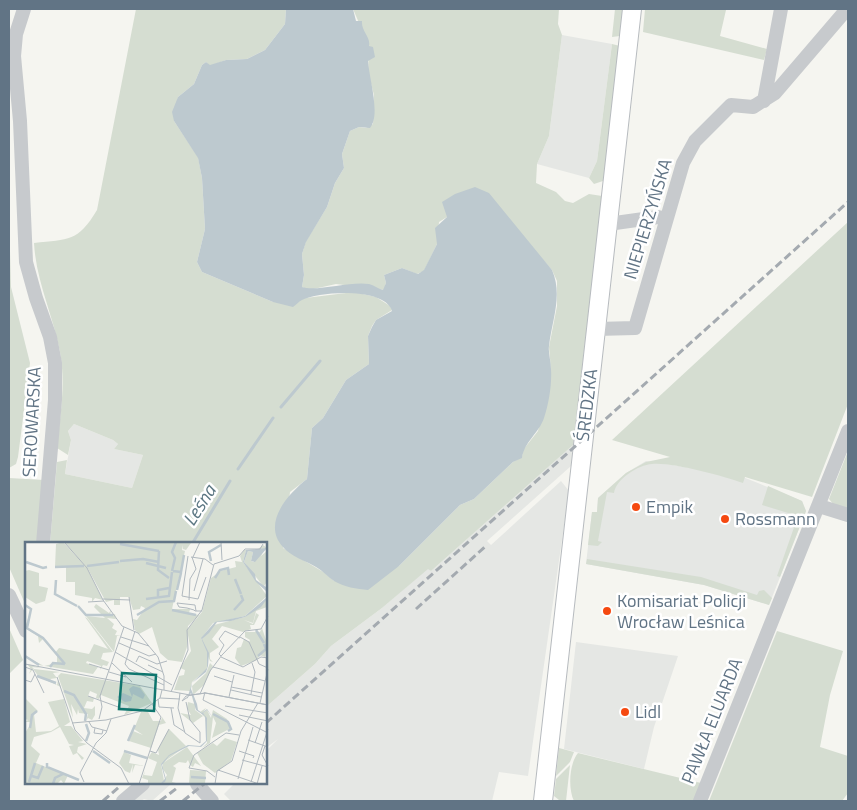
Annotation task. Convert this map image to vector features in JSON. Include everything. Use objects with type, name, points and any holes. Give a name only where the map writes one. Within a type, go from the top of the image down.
[{"type":"main road","name":"ŚREDZKA","points":[[542,801],[632,9]]},
{"type":"street","name":"SEROWARSKA","points":[[24,9],[16,34],[14,56],[20,122],[26,262],[50,337],[55,363],[55,400],[43,542]]},
{"type":"street","points":[[764,101],[782,9]]},
{"type":"street","points":[[764,101],[775,93],[847,9]]},
{"type":"street","name":"NIEPIERZYŃSKA","points":[[596,329],[635,328],[683,163],[695,141],[731,105],[753,107],[764,101]]},
{"type":"street","points":[[608,224],[658,217],[666,219]]},
{"type":"street","name":"PAWŁA ELUARDA","points":[[700,801],[848,431]]},
{"type":"street","points":[[819,506],[848,515]]},
{"type":"street","points":[[9,595],[25,629]]},
{"type":"street","points":[[123,801],[142,785]]},
{"type":"street","points":[[198,785],[212,801]]},
{"type":"shaded area","points":[[136,9],[286,9],[285,24],[265,50],[247,59],[226,60],[210,66],[206,62],[202,65],[194,84],[178,97],[174,121],[198,157],[202,178],[205,229],[197,262],[202,272],[273,302],[354,292],[376,297],[390,306],[392,310],[376,320],[368,336],[369,364],[346,380],[323,418],[312,428],[307,479],[290,492],[283,548],[325,573],[334,581],[399,566],[460,505],[474,499],[513,462],[522,457],[523,450],[538,431],[551,370],[549,347],[557,306],[557,281],[552,270],[537,253],[447,217],[439,222],[437,244],[424,271],[417,274],[402,268],[384,275],[386,283],[384,290],[336,284],[309,290],[302,287],[304,275],[302,254],[306,241],[327,207],[335,183],[344,168],[342,154],[350,131],[359,127],[366,128],[373,124],[374,95],[368,72],[369,46],[353,9],[559,9],[558,24],[562,35],[549,136],[537,164],[536,183],[556,192],[565,201],[573,203],[589,194],[602,196],[573,445],[431,571],[428,569],[382,608],[331,646],[315,664],[268,705],[268,542],[50,542],[57,462],[67,460],[65,474],[132,488],[143,455],[114,449],[118,444],[113,440],[74,424],[68,431],[71,440],[68,455],[57,448],[62,400],[62,364],[57,338],[41,284],[34,243],[72,237],[84,228],[97,210]]},
{"type":"shaded area","points":[[286,9],[353,9],[356,21],[362,21],[369,40],[369,46],[373,47],[375,57],[368,61],[374,96],[373,122],[370,128],[359,127],[350,131],[342,154],[344,168],[335,183],[327,207],[306,242],[302,254],[304,275],[302,287],[316,288],[361,283],[383,290],[386,283],[384,275],[402,268],[418,274],[424,270],[437,244],[435,228],[447,217],[442,202],[455,194],[475,187],[489,193],[552,270],[557,289],[556,308],[549,349],[551,387],[549,400],[542,423],[523,452],[522,458],[513,462],[474,499],[460,505],[399,566],[368,590],[338,583],[321,570],[290,553],[277,538],[275,528],[280,509],[293,492],[307,479],[312,428],[323,418],[346,380],[369,364],[368,336],[376,320],[392,311],[387,303],[378,298],[351,293],[311,297],[293,307],[273,302],[202,272],[197,262],[205,229],[202,178],[198,158],[174,121],[172,112],[178,97],[194,84],[202,65],[206,62],[210,65],[226,60],[247,59],[265,50],[285,24]]},
{"type":"shaded area","points":[[615,9],[625,9],[620,36],[612,37]]},
{"type":"shaded area","points":[[645,9],[726,10],[720,36],[767,49],[764,60],[643,32]]},
{"type":"shaded area","points":[[562,35],[612,44],[597,161],[589,178],[537,164],[549,136]]},
{"type":"shaded area","points":[[612,44],[620,46],[607,165],[603,181],[594,184],[589,178],[597,161]]},
{"type":"shaded area","points":[[9,214],[11,287],[30,363],[18,457],[16,464],[9,468]]},
{"type":"shaded area","points":[[848,222],[848,404],[812,497],[745,477],[743,483],[684,467],[661,464],[646,465],[634,470],[623,478],[614,493],[607,492],[598,541],[602,542],[598,546],[588,545],[592,512],[597,512],[598,498],[626,473],[646,462],[670,457],[612,440]]},
{"type":"shaded area","points":[[74,424],[113,440],[118,444],[114,449],[143,455],[132,488],[65,474],[71,440],[68,431]]},
{"type":"shaded area","points":[[573,445],[571,466],[487,541],[491,545],[561,481],[569,491],[528,776],[499,772],[492,801],[231,801],[224,794],[233,785],[268,785],[268,749],[278,739],[268,746],[268,705],[315,664],[331,646],[382,608],[428,568],[431,571]]},
{"type":"shaded area","points":[[848,451],[848,509],[834,505],[829,499]]},
{"type":"shaded area","points":[[646,461],[738,475],[802,501],[806,511],[769,605],[704,585],[586,564],[592,512],[597,512],[598,498],[626,473]]},
{"type":"shaded area","points":[[9,478],[44,480],[39,542],[25,542],[25,604],[9,567]]},
{"type":"shaded area","points":[[768,486],[802,501],[806,511],[780,577],[777,576],[798,516],[762,505]]},
{"type":"shaded area","points":[[587,559],[701,577],[757,595],[759,591],[764,590],[772,598],[769,605],[704,585],[586,564]]},
{"type":"shaded area","points":[[9,628],[23,660],[9,674]]},
{"type":"shaded area","points":[[777,631],[843,651],[830,695],[820,747],[848,756],[848,793],[842,801],[709,801]]},
{"type":"shaded area","points":[[576,642],[678,656],[654,727],[644,769],[564,749]]},
{"type":"shaded area","points":[[559,748],[574,752],[570,762],[556,776]]},
{"type":"shaded area","points":[[578,753],[701,783],[694,801],[574,801],[570,777],[573,763]]},
{"type":"shaded area","points":[[570,765],[566,801],[559,800],[554,796],[556,779]]},
{"type":"shaded area","points":[[149,785],[170,785],[152,801],[144,799],[141,801],[131,801]]},
{"type":"waterway","name":"Leśna","points":[[281,407],[320,361]]},
{"type":"waterway","name":"Leśna","points":[[238,469],[273,418]]},
{"type":"waterway","name":"Leśna","points":[[193,542],[230,481]]},
{"type":"railway","points":[[268,721],[848,202]]},
{"type":"railway","points":[[416,609],[487,545]]},
{"type":"railway","points":[[183,801],[203,785]]},
{"type":"railway","points":[[103,801],[119,787]]},
{"type":"railway","points":[[160,801],[177,788]]},
{"type":"place","name":"Empik","points":[[636,507]]},
{"type":"place","name":"Rossmann","points":[[725,519]]},
{"type":"place","name":"Komisariat Policji Wrocław Leśnica","points":[[607,611]]},
{"type":"place","name":"Lidl","points":[[625,712]]}]
